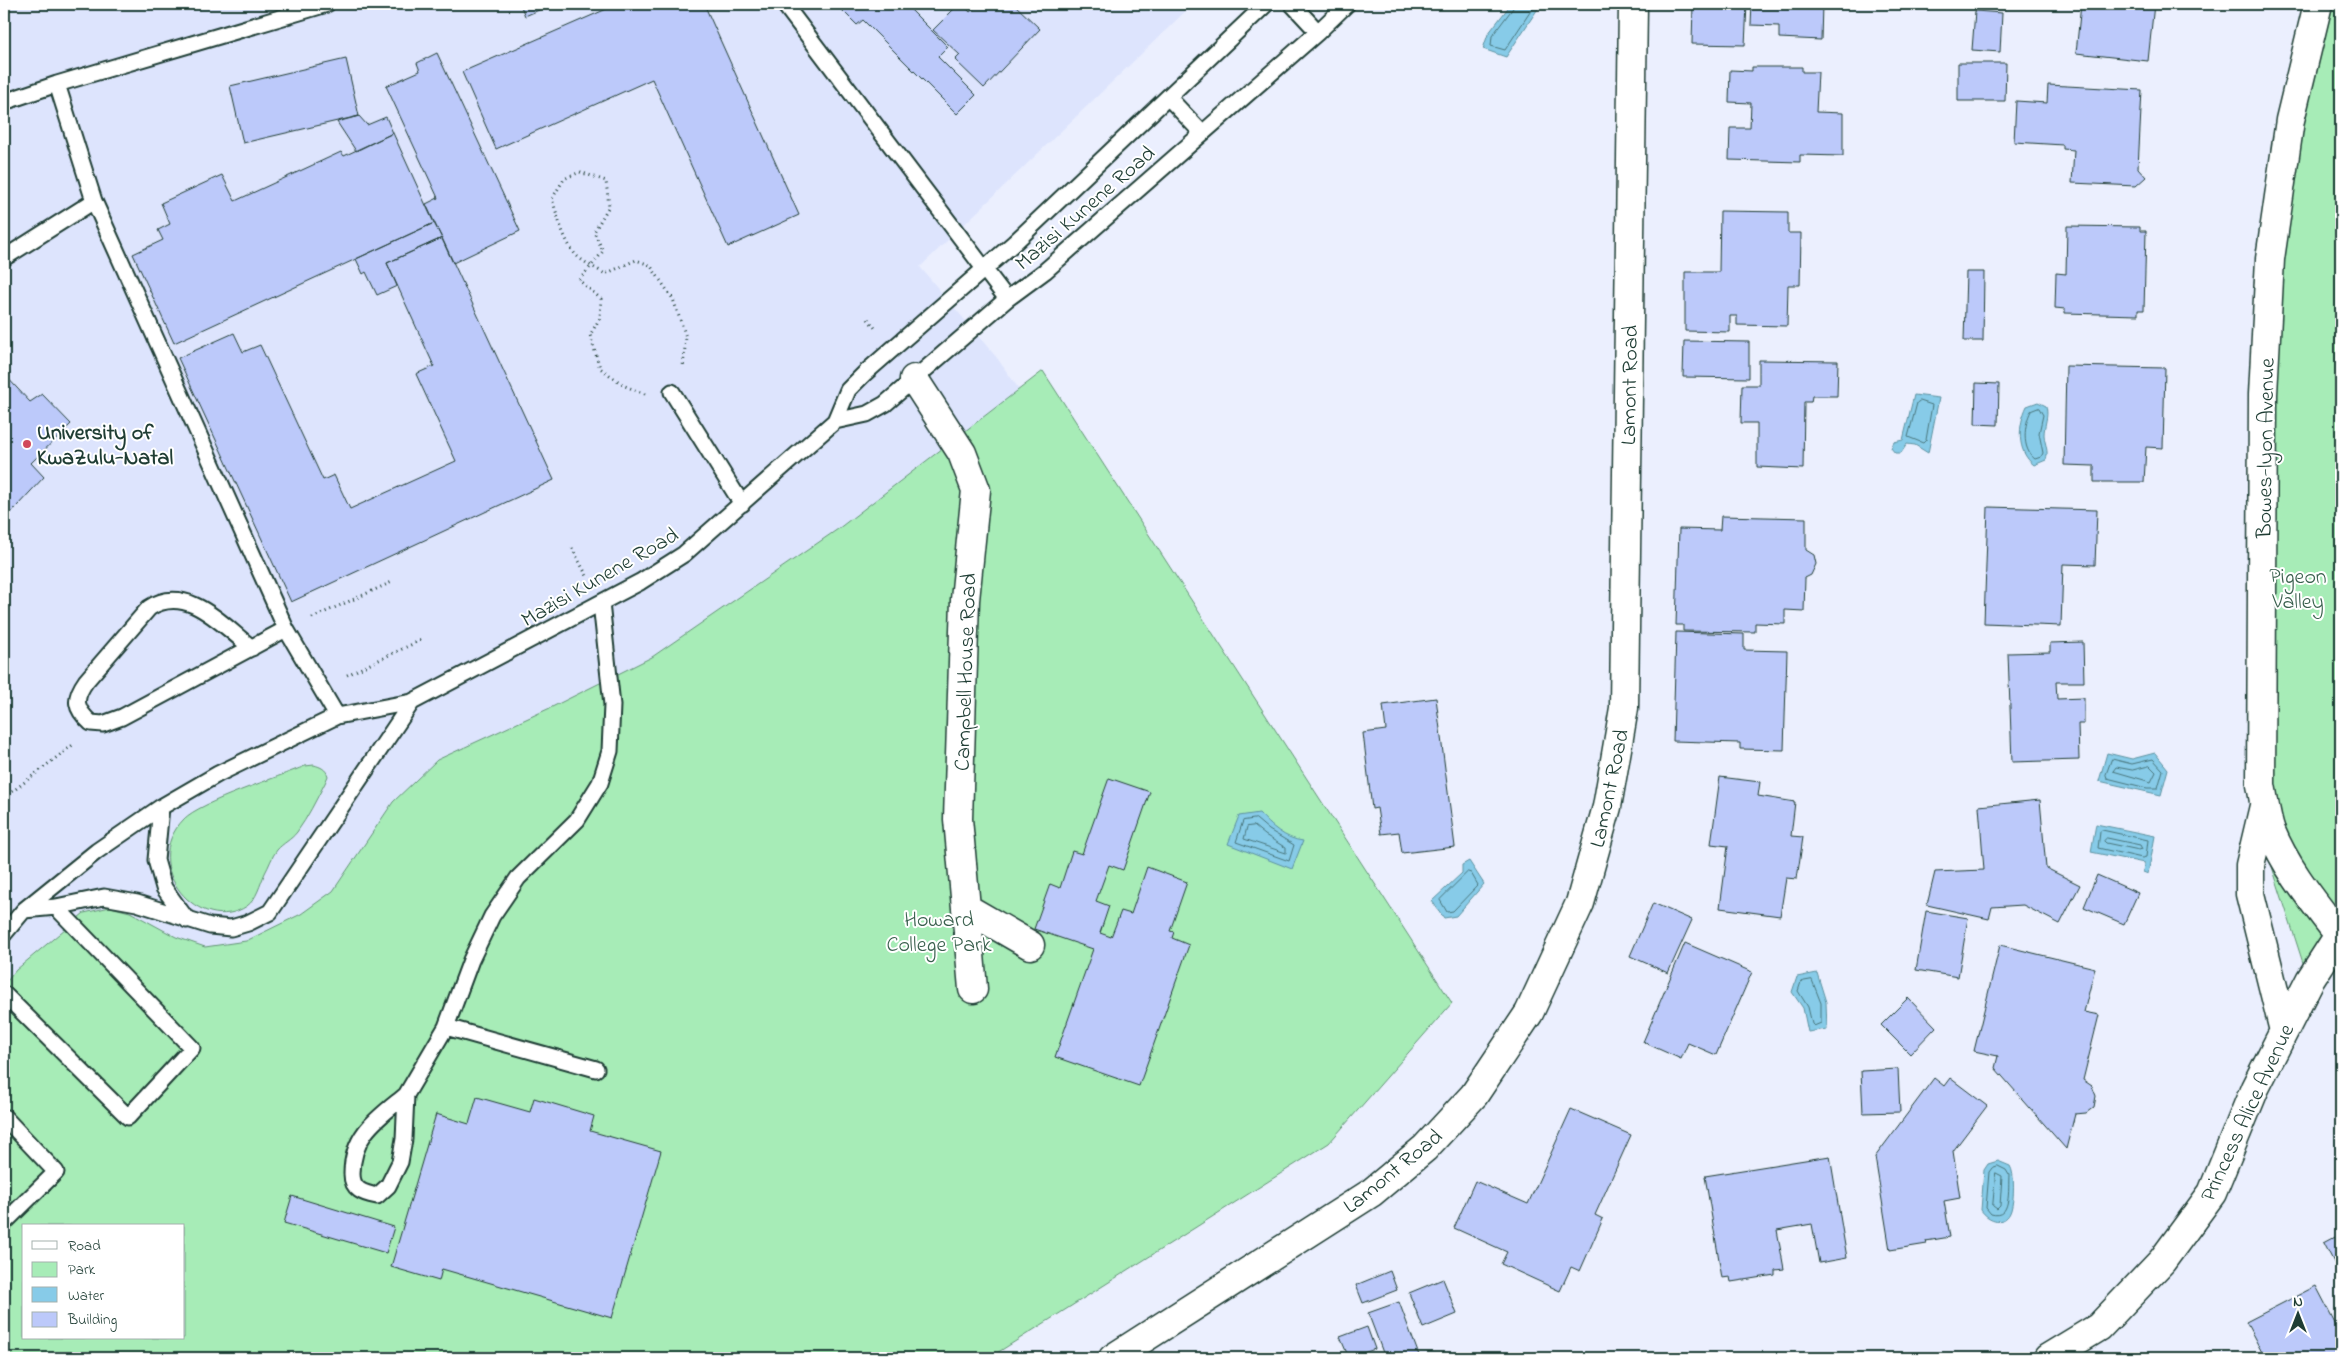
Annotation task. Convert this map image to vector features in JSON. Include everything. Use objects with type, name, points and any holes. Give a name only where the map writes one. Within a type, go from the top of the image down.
[{"type":"street","name":"Lamont Road","points":[[1113,1358],[1371,1193],[1425,1148],[1474,1095],[1530,1013],[1580,903],[1607,807],[1624,708],[1633,4]]},
{"type":"street","name":"Bowes-lyon Avenue","points":[[2318,4],[2290,120],[2270,259],[2263,394],[2261,785],[2271,829],[2283,857],[2304,890],[2340,934]]},
{"type":"street","name":"Campbell House Road","points":[[914,379],[962,453],[976,490],[965,600],[958,819],[973,989]]},
{"type":"street","points":[[2264,804],[2250,865],[2250,894],[2284,1031]]},
{"type":"street","points":[[966,908],[1030,945]]},
{"type":"street","name":"Princess Alice Avenue","points":[[2048,1358],[2099,1327],[2162,1261],[2212,1193],[2255,1088],[2310,980],[2340,934]]},
{"type":"lane","points":[[4,102],[57,84],[327,4]]},
{"type":"lane","points":[[784,4],[857,98],[1007,299]]},
{"type":"lane","name":"Mazisi Kunene Road","points":[[4,934],[24,910],[97,851],[161,807],[218,774],[337,716],[412,702],[601,603],[684,554],[835,421],[848,390],[1014,243],[1266,4]]},
{"type":"lane","points":[[1292,4],[1318,32]]},
{"type":"lane","name":"Mazisi Kunene Road","points":[[835,421],[867,414],[885,404],[1007,299],[1045,271],[1318,32],[1347,4]]},
{"type":"lane","points":[[57,84],[94,201],[286,629],[337,716]]},
{"type":"lane","points":[[1168,97],[1202,133]]},
{"type":"lane","points":[[4,258],[94,201]]},
{"type":"lane","points":[[672,392],[742,504]]},
{"type":"lane","points":[[252,648],[192,602],[174,599],[159,601],[149,608],[78,692],[78,707],[92,723],[104,724],[122,717],[252,648],[286,629]]},
{"type":"lane","points":[[406,1095],[404,1139],[400,1162],[388,1186],[377,1196],[361,1193],[352,1182],[352,1160],[358,1140],[376,1120],[406,1095],[446,1027],[471,960],[492,916],[518,878],[577,820],[600,783],[610,751],[612,705],[601,603]]},
{"type":"lane","name":"Mazisi Kunene Road","points":[[24,910],[56,907],[104,897],[137,903],[210,926],[231,928],[248,923],[270,912],[412,702]]},
{"type":"lane","points":[[161,807],[156,860],[164,888],[188,920]]},
{"type":"lane","points":[[4,994],[128,1117],[192,1048],[56,907]]},
{"type":"lane","points":[[446,1027],[596,1069]]},
{"type":"lane","points":[[4,1117],[56,1172],[4,1223]]},
{"type":"path","points":[[592,265],[576,255],[560,225],[552,199],[564,179],[580,172],[606,181],[609,206],[594,232],[603,251],[592,265],[579,280],[601,299],[600,318],[590,335],[600,368],[625,386],[650,396],[672,392],[682,368],[686,337],[673,299],[650,265],[636,260],[605,274],[592,265]]},
{"type":"path","points":[[286,629],[392,582]]},
{"type":"path","points":[[320,688],[421,640]]},
{"type":"path","points":[[4,798],[104,724]]},
{"type":"shaded area","points":[[4,4],[1193,4],[920,267],[997,358],[1452,1003],[1329,1143],[989,1358],[4,1358]]},
{"type":"green space","name":"Pigeon Valley","points":[[2315,4],[2341,4],[2341,925],[2304,966],[2254,811],[2257,365]]},
{"type":"green space","name":"Howard College Park","points":[[1043,371],[1452,1003],[1329,1143],[989,1358],[4,1358],[4,985],[16,970],[84,913],[110,907],[130,912],[176,937],[205,947],[246,941],[301,914],[333,891],[393,802],[437,760],[550,708],[652,657],[838,529]]},
{"type":"green space","points":[[314,765],[326,772],[328,776],[325,783],[297,832],[275,852],[256,895],[250,903],[229,913],[211,912],[194,905],[181,892],[171,876],[168,857],[171,838],[184,819],[193,812],[222,798],[305,766]]},
{"type":"water","points":[[1511,4],[1534,4],[1539,7],[1506,57],[1483,49],[1488,34]]},
{"type":"water","points":[[1914,395],[1939,398],[1928,453],[1915,445],[1907,444],[1901,453],[1895,453],[1891,448],[1894,442],[1903,440]]},
{"type":"water","points":[[2038,402],[2046,406],[2047,410],[2044,435],[2047,454],[2046,460],[2034,465],[2024,453],[2020,437],[2022,421],[2027,406]]},
{"type":"water","points":[[2107,753],[2132,759],[2155,753],[2168,769],[2161,795],[2099,781]]},
{"type":"water","points":[[1259,813],[1284,835],[1303,841],[1292,869],[1228,844],[1239,816]]},
{"type":"water","points":[[2096,824],[2155,836],[2148,874],[2143,872],[2144,863],[2091,852]]},
{"type":"water","points":[[1469,861],[1484,884],[1456,916],[1444,918],[1432,901],[1462,873],[1462,865]]},
{"type":"water","points":[[1817,973],[1826,1002],[1827,1029],[1808,1032],[1803,1008],[1792,992],[1797,977]]},
{"type":"water","points":[[1998,1161],[2010,1166],[2014,1187],[2011,1210],[2005,1219],[2001,1220],[1988,1217],[1981,1210],[1984,1170],[1988,1164]]},
{"type":"building","points":[[520,4],[553,4],[525,16]]},
{"type":"building","points":[[618,4],[704,4],[799,215],[728,247],[652,79],[496,149],[462,72]]},
{"type":"building","points":[[836,4],[905,4],[948,47],[938,57],[976,95],[957,114],[863,20],[857,25]]},
{"type":"building","points":[[959,4],[962,4],[970,12],[979,4],[1014,4],[1040,29],[984,88],[955,60],[960,55],[933,30]]},
{"type":"building","points":[[1693,4],[1747,4],[1745,45],[1692,44]]},
{"type":"building","points":[[1752,4],[1822,4],[1821,40],[1779,38],[1779,26],[1751,25]]},
{"type":"building","points":[[2081,4],[2154,4],[2148,61],[2076,53]]},
{"type":"building","points":[[1975,11],[2002,13],[2000,52],[1972,50]]},
{"type":"building","points":[[437,53],[520,231],[453,263],[426,204],[438,198],[386,86],[420,71],[417,63]]},
{"type":"building","points":[[346,59],[359,116],[243,143],[230,86]]},
{"type":"building","points":[[1958,63],[2006,63],[2005,101],[1958,101]]},
{"type":"building","points":[[1752,67],[1802,67],[1802,72],[1818,72],[1816,112],[1843,113],[1843,156],[1800,155],[1800,162],[1729,160],[1730,128],[1750,128],[1751,103],[1729,102],[1730,70],[1752,71]]},
{"type":"building","points":[[2048,85],[2142,90],[2138,168],[2146,177],[2136,186],[2072,183],[2074,150],[2063,149],[2063,145],[2014,142],[2016,101],[2047,103]]},
{"type":"building","points":[[359,116],[367,125],[386,117],[393,133],[356,151],[337,122]]},
{"type":"building","points":[[393,133],[434,223],[174,343],[133,254],[163,240],[158,230],[170,224],[161,203],[222,175],[235,201],[341,152],[344,156]]},
{"type":"building","points":[[1720,211],[1788,212],[1788,233],[1801,233],[1800,285],[1788,285],[1787,326],[1737,325],[1737,316],[1730,316],[1730,332],[1685,331],[1685,272],[1719,272]]},
{"type":"building","points":[[434,223],[442,238],[387,263],[397,286],[377,295],[366,272],[363,274],[356,259]]},
{"type":"building","points":[[2067,226],[2140,227],[2140,231],[2146,231],[2144,310],[2138,310],[2138,315],[2065,313],[2065,309],[2055,308],[2056,273],[2066,274]]},
{"type":"building","points":[[442,238],[554,480],[291,602],[178,358],[234,333],[243,352],[260,345],[323,480],[334,475],[350,509],[456,461],[416,374],[434,366],[387,263]]},
{"type":"building","points":[[1966,272],[1984,272],[1983,341],[1964,341]]},
{"type":"building","points":[[1684,341],[1749,342],[1749,378],[1683,377]]},
{"type":"building","points":[[1759,360],[1838,361],[1837,396],[1812,396],[1811,402],[1804,402],[1803,469],[1757,467],[1757,423],[1741,423],[1742,385],[1759,385]]},
{"type":"building","points":[[2066,366],[2165,368],[2163,448],[2146,447],[2144,482],[2094,482],[2094,466],[2064,465]]},
{"type":"building","name":"University of KwaZulu-Natal","points":[[4,374],[30,402],[42,394],[71,424],[31,463],[44,477],[4,520]]},
{"type":"building","points":[[1976,383],[1999,384],[1998,425],[1975,424]]},
{"type":"building","points":[[1988,507],[2097,510],[2095,565],[2063,564],[2061,626],[1984,623]]},
{"type":"building","points":[[1721,516],[1806,518],[1806,550],[1814,555],[1816,564],[1811,575],[1805,578],[1804,611],[1785,610],[1785,624],[1755,623],[1755,632],[1683,631],[1683,625],[1676,625],[1679,529],[1720,530]]},
{"type":"building","points":[[1676,632],[1744,634],[1744,650],[1787,651],[1784,750],[1740,749],[1740,743],[1673,741]]},
{"type":"building","points":[[2083,642],[2084,682],[2056,682],[2057,699],[2084,698],[2084,724],[2078,724],[2079,760],[2012,762],[2008,653],[2050,652],[2050,643]]},
{"type":"building","points":[[1436,698],[1455,847],[1402,853],[1399,832],[1381,834],[1377,808],[1372,809],[1363,733],[1386,730],[1383,705]]},
{"type":"building","points":[[1720,777],[1760,782],[1758,796],[1795,802],[1791,836],[1803,837],[1797,879],[1786,878],[1780,916],[1720,908],[1728,846],[1711,844]]},
{"type":"building","points":[[1109,778],[1150,792],[1123,870],[1109,865],[1096,901],[1109,906],[1100,933],[1111,937],[1121,911],[1131,914],[1147,867],[1187,882],[1170,931],[1174,932],[1172,938],[1189,945],[1139,1086],[1055,1057],[1093,949],[1034,929],[1050,884],[1060,888],[1072,851],[1082,854]]},
{"type":"building","points":[[2040,800],[2046,868],[2080,885],[2060,924],[2023,905],[1992,907],[1989,919],[1927,905],[1935,872],[1984,870],[1979,806]]},
{"type":"building","points":[[2097,875],[2138,893],[2124,924],[2084,907]]},
{"type":"building","points":[[1653,903],[1692,920],[1668,973],[1630,956]]},
{"type":"building","points":[[1926,911],[1968,918],[1958,977],[1916,970]]},
{"type":"building","points":[[1685,943],[1752,972],[1716,1055],[1688,1043],[1681,1059],[1643,1042]]},
{"type":"building","points":[[2000,945],[2095,968],[2084,1012],[2099,1015],[2083,1080],[2092,1086],[2096,1096],[2094,1107],[2086,1113],[2075,1114],[2066,1149],[1995,1068],[1998,1056],[1974,1051]]},
{"type":"building","points":[[1908,998],[1936,1027],[1910,1054],[1881,1025]]},
{"type":"building","points":[[1898,1069],[1900,1112],[1863,1113],[1861,1071]]},
{"type":"building","points":[[1934,1078],[1944,1086],[1950,1078],[1987,1106],[1953,1151],[1960,1198],[1944,1201],[1950,1237],[1926,1241],[1927,1244],[1890,1250],[1875,1157]]},
{"type":"building","points":[[477,1097],[530,1112],[534,1098],[594,1116],[590,1131],[661,1151],[612,1318],[442,1269],[439,1281],[391,1267],[436,1114],[469,1124]]},
{"type":"building","points":[[1571,1109],[1631,1135],[1595,1215],[1603,1219],[1580,1271],[1571,1267],[1560,1291],[1501,1264],[1507,1252],[1454,1228],[1475,1181],[1528,1204]]},
{"type":"building","points":[[1830,1156],[1847,1258],[1819,1263],[1812,1224],[1777,1230],[1784,1269],[1775,1270],[1775,1275],[1731,1282],[1730,1277],[1722,1278],[1705,1176]]},
{"type":"building","points":[[292,1196],[394,1227],[386,1253],[284,1223]]},
{"type":"building","points":[[2341,1234],[2341,1276],[2324,1243]]},
{"type":"building","points":[[1390,1271],[1397,1290],[1363,1303],[1356,1285]]},
{"type":"building","points":[[1443,1279],[1457,1314],[1423,1328],[1409,1293]]},
{"type":"building","points":[[2316,1286],[2341,1334],[2341,1358],[2265,1358],[2246,1322]]},
{"type":"building","points":[[1399,1302],[1420,1358],[1385,1358],[1368,1313]]},
{"type":"building","points":[[1367,1327],[1375,1349],[1349,1358],[1340,1337]]},
{"type":"place","name":"University of KwaZulu-Natal","points":[[27,444]]}]
